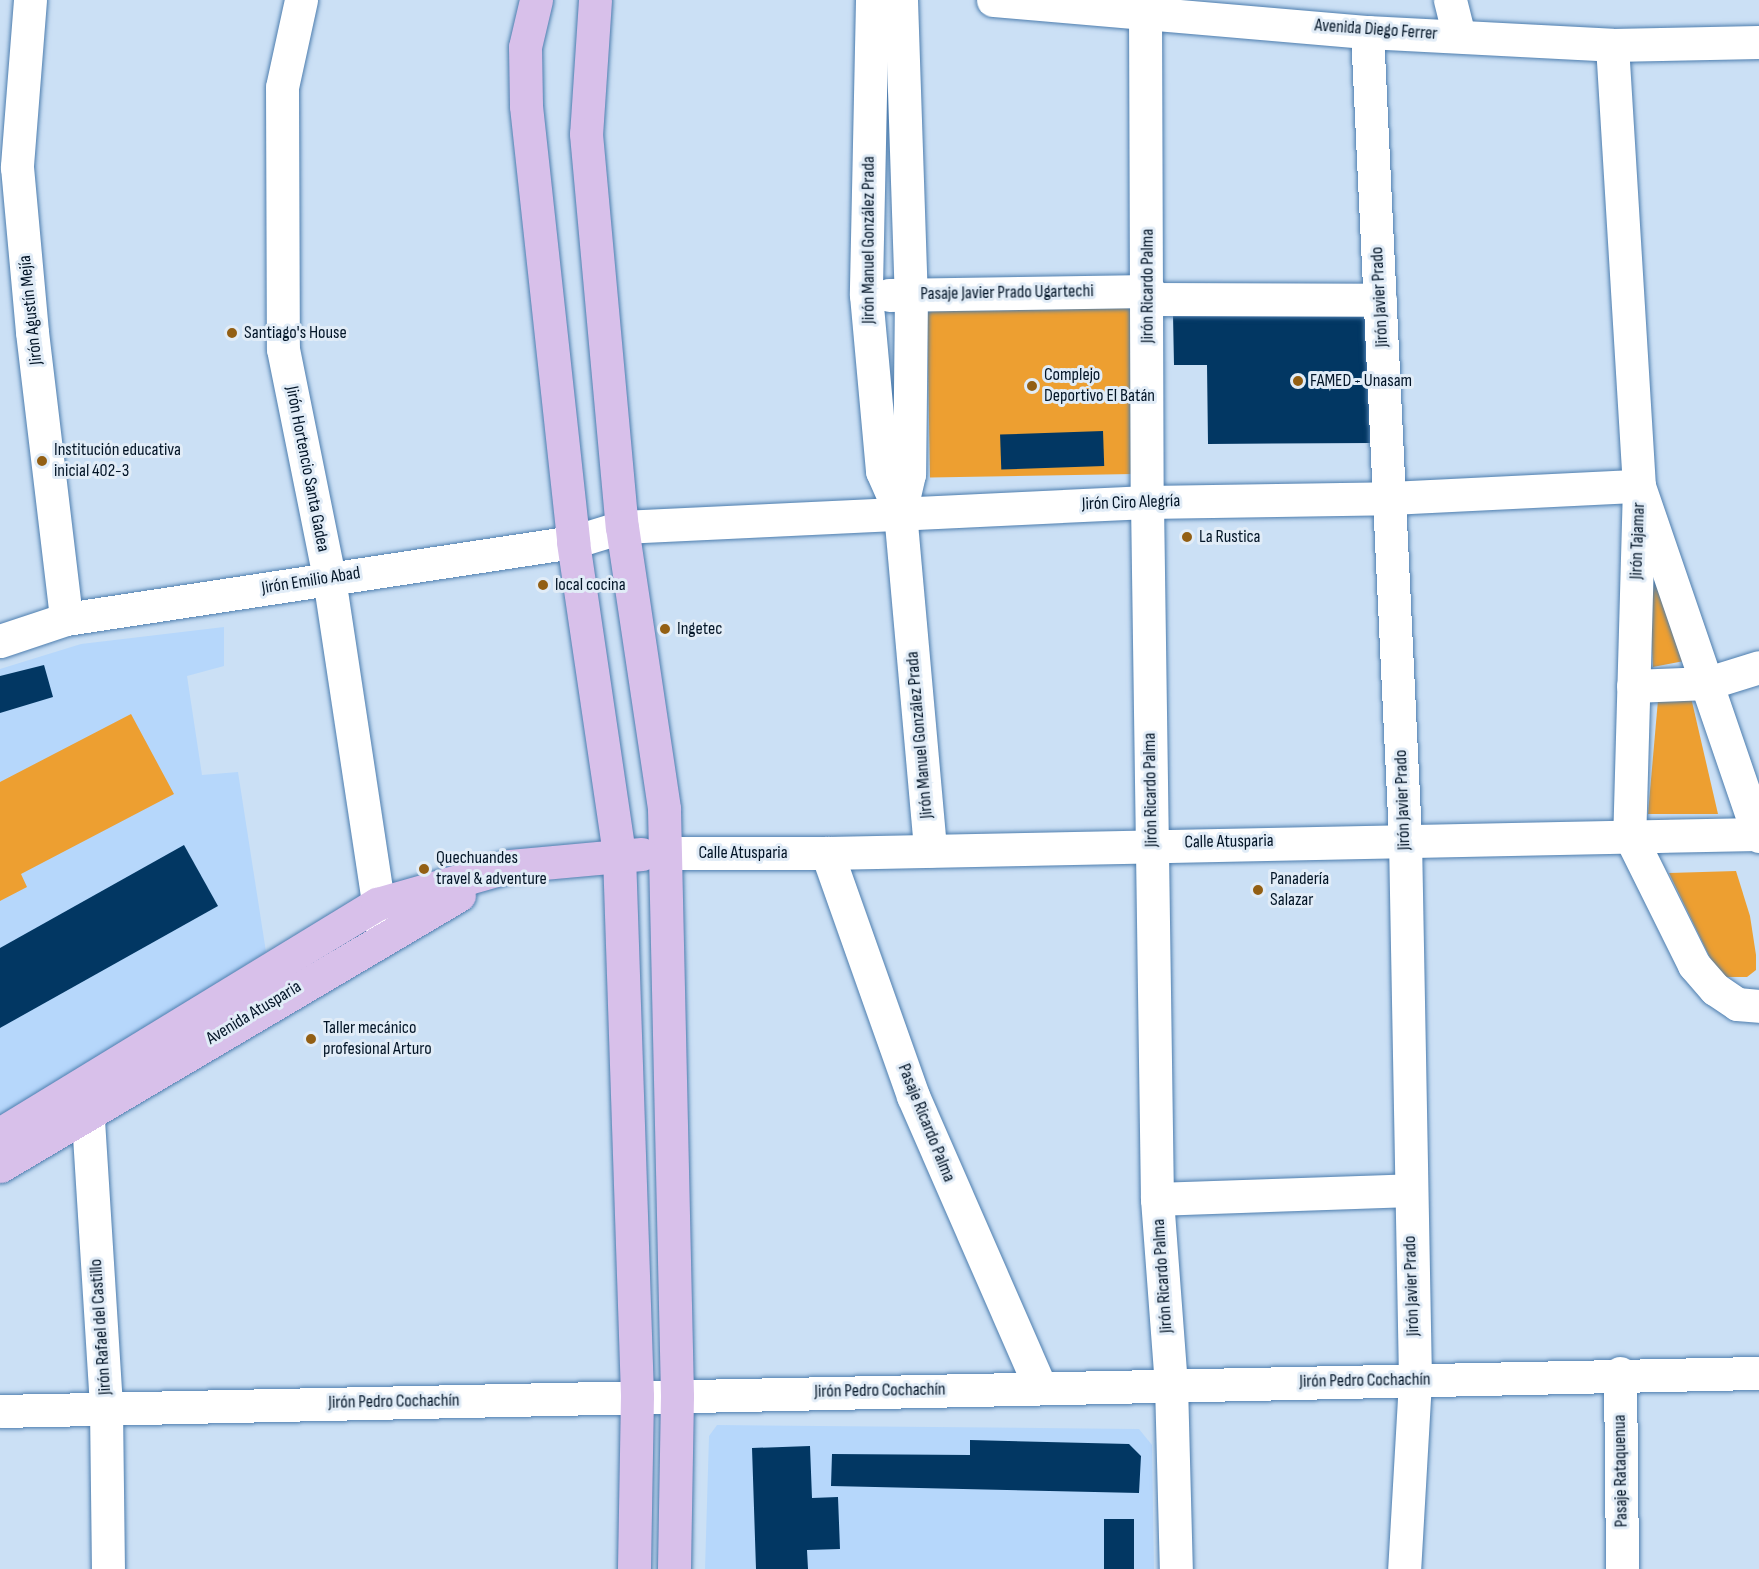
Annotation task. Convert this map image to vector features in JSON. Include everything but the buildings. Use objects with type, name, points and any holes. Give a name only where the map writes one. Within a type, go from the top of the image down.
[{"type":"main road","points":[[536,0],[525,47],[526,106],[573,542],[619,855],[637,1396],[634,1569]]},
{"type":"main road","points":[[595,0],[586,134],[622,527],[664,809],[677,1396],[674,1569]]},
{"type":"main road","name":"Avenida Atusparia","points":[[0,1166],[86,1099],[377,904],[510,866],[664,853]]},
{"type":"main road","name":"Avenida Atusparia","points":[[0,1134],[86,1099],[510,866]]},
{"type":"street","name":"Jirón Agustín Mejía","points":[[30,0],[17,167],[32,332],[66,619]]},
{"type":"street","name":"Jirón Hortencio Santa Gadea","points":[[301,0],[282,87],[283,349],[329,578],[383,936]]},
{"type":"street","name":"Jirón Manuel González Prada","points":[[872,0],[866,295],[882,471],[900,512]]},
{"type":"street","name":"Jirón Manuel González Prada","points":[[902,0],[911,294],[909,474],[900,512],[930,851]]},
{"type":"street","name":"Avenida Diego Ferrer","points":[[993,0],[1145,11],[1241,9],[1367,32],[1459,35],[1612,45],[1759,42]]},
{"type":"street","points":[[1450,0],[1459,35]]},
{"type":"street","name":"Jirón Ricardo Palma","points":[[1145,11],[1149,295],[1147,502],[1157,1199],[1171,1384],[1176,1569]]},
{"type":"street","name":"Jirón Javier Prado","points":[[1367,32],[1405,839],[1409,1190],[1415,1381],[1404,1569]]},
{"type":"street","name":"Jirón Tajamar","points":[[1612,45],[1639,486],[1629,834],[1694,965],[1715,989],[1748,1005]]},
{"type":"street","name":"Pasaje Javier Prado Ugartechi","points":[[866,295],[1149,295],[1380,300]]},
{"type":"street","name":"Jirón Ciro Alegría","points":[[622,527],[1147,502],[1390,498],[1639,486]]},
{"type":"street","points":[[1639,486],[1759,835]]},
{"type":"street","name":"Jirón Emilio Abad","points":[[0,641],[66,619],[573,542],[622,527]]},
{"type":"street","points":[[1633,686],[1708,683],[1759,667]]},
{"type":"street","name":"Calle Atusparia","points":[[664,853],[827,854],[1152,844],[1629,834],[1759,835]]},
{"type":"street","name":"Pasaje Ricardo Palma","points":[[827,854],[913,1096],[1040,1387]]},
{"type":"street","name":"Jirón Rafael del Castillo","points":[[86,1099],[106,1408],[108,1569]]},
{"type":"street","points":[[1157,1199],[1409,1190]]},
{"type":"street","name":"Jirón Pedro Cochachín","points":[[0,1411],[1171,1384],[1415,1381],[1620,1373],[1759,1373]]},
{"type":"street","name":"Pasaje Rataquenua","points":[[1620,1373],[1622,1569]]},
{"type":"shaded area","points":[[1130,304],[1133,474],[930,478],[927,308]]},
{"type":"shaded area","points":[[1657,571],[1684,661],[1653,667],[1648,573]]},
{"type":"shaded area","points":[[224,627],[224,666],[187,676],[202,775],[238,772],[266,952],[0,1121],[0,669],[81,644]]},
{"type":"shaded area","points":[[1690,693],[1718,814],[1648,814],[1658,700]]},
{"type":"shaded area","points":[[131,714],[174,794],[21,874],[27,887],[0,901],[0,782]]},
{"type":"shaded area","points":[[1736,871],[1750,916],[1756,955],[1756,970],[1747,977],[1726,977],[1717,972],[1669,873]]},
{"type":"shaded area","points":[[717,1425],[1139,1429],[1152,1445],[1154,1569],[705,1569],[709,1436]]},
{"type":"place","name":"Santiago's House","points":[[232,333]]},
{"type":"place","name":"FAMED - Unasam","points":[[1298,381]]},
{"type":"place","name":"Complejo Deportivo El Batán","points":[[1032,386]]},
{"type":"place","name":"Institución educativa inicial 402-3","points":[[42,461]]},
{"type":"place","name":"La Rustica","points":[[1187,537]]},
{"type":"place","name":"local cocina","points":[[543,585]]},
{"type":"place","name":"Ingetec","points":[[665,629]]},
{"type":"place","name":"Quechuandes travel & adventure","points":[[424,869]]},
{"type":"place","name":"Panadería Salazar","points":[[1258,890]]},
{"type":"place","name":"Taller mecánico profesional Arturo","points":[[311,1039]]}]
